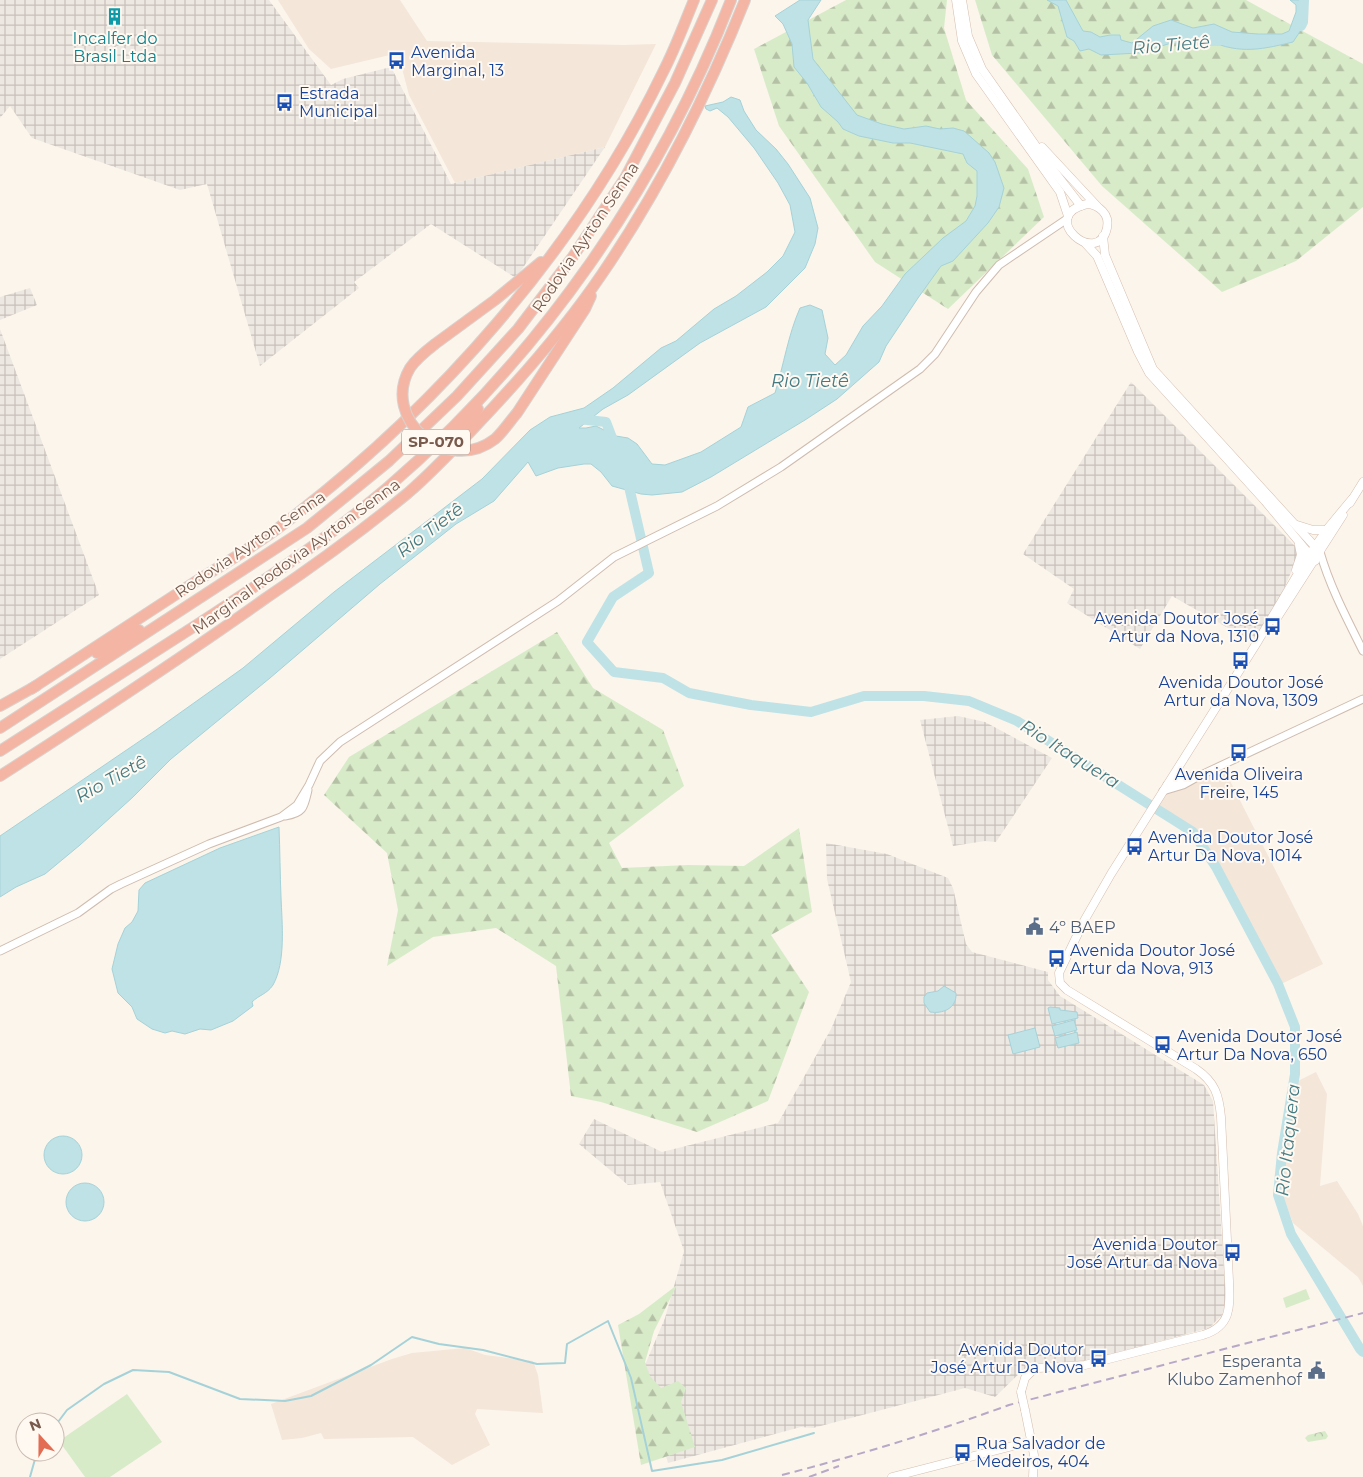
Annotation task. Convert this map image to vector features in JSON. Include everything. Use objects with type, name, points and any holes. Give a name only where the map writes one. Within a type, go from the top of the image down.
[{"type":"highway","name":"Marginal Rodovia Ayrton Senna","points":[[31,689],[276,530],[385,438],[475,347],[513,304],[558,246],[590,200],[633,128],[663,72],[694,0]]},
{"type":"highway","name":"Rodovia Ayrton Senna","points":[[0,728],[307,528],[389,461],[457,396],[518,329],[572,258],[624,178],[675,83],[712,0]]},
{"type":"highway","name":"Rodovia Ayrton Senna","points":[[0,751],[229,603],[334,530],[387,488],[429,450],[511,365],[569,292],[618,221],[662,148],[689,95],[731,0]]},
{"type":"highway","name":"Marginal Rodovia Ayrton Senna","points":[[0,776],[190,652],[316,563],[410,491],[497,404],[537,358],[601,275],[640,214],[725,50],[745,0]]},
{"type":"highway","points":[[558,246],[518,282],[435,344],[410,368],[404,384],[404,402],[408,418],[417,432],[430,443],[446,450],[463,451],[480,448],[495,439],[517,413],[584,309],[601,275]]},
{"type":"highway","points":[[410,491],[449,446],[511,365]]},
{"type":"highway","points":[[0,706],[208,592]]},
{"type":"main road","points":[[956,0],[962,41],[976,74],[1060,192],[1075,238],[1085,243],[1097,256],[1138,352],[1150,373],[1264,500],[1312,558]]},
{"type":"main road","points":[[962,0],[968,36],[982,69],[1030,134],[1050,166],[1081,206]]},
{"type":"main road","points":[[1030,134],[1104,213],[1108,223],[1103,236],[1106,255],[1153,369],[1318,549]]},
{"type":"main road","points":[[1068,221],[1081,206],[1087,204],[1099,207]]},
{"type":"main road","points":[[1085,243],[1095,242],[1103,236]]},
{"type":"main road","points":[[1033,1477],[1034,1455],[1021,1392],[1025,1378],[1036,1369],[1086,1365],[1212,1332],[1225,1320],[1228,1310],[1229,1281],[1219,1098],[1215,1087],[1208,1078],[1196,1069],[1066,990],[1060,983],[1058,976],[1061,965],[1084,921],[1283,598],[1363,482]]},
{"type":"main road","points":[[1318,549],[1327,530],[1352,499]]},
{"type":"main road","points":[[1293,522],[1303,528],[1327,530]]},
{"type":"main road","points":[[1283,598],[1301,555],[1298,541]]},
{"type":"main road","points":[[1258,641],[1264,637],[1312,558]]},
{"type":"main road","points":[[892,1477],[1032,1442]]},
{"type":"street","points":[[0,951],[78,914],[112,888],[208,844],[281,817],[300,812],[305,806],[309,785],[320,761],[340,742],[558,601],[614,556],[708,512],[757,482],[920,369],[936,354],[976,292],[999,265],[1054,228],[1068,221]]},
{"type":"street","points":[[1318,549],[1339,602],[1363,651]]},
{"type":"street","points":[[1312,558],[1325,568]]},
{"type":"street","points":[[1165,788],[1201,775],[1363,699]]},
{"type":"shaded area","points":[[0,0],[269,0],[331,85],[343,79],[391,67],[451,184],[605,147],[516,278],[431,224],[354,282],[359,288],[260,366],[207,184],[180,190],[32,138],[10,106],[0,118]]},
{"type":"shaded area","points":[[278,0],[400,0],[427,41],[656,44],[605,147],[455,183],[409,95],[398,53],[331,69],[309,49]]},
{"type":"shaded area","points":[[30,288],[37,305],[0,320],[0,297]]},
{"type":"shaded area","points":[[0,329],[99,595],[0,659]]},
{"type":"shaded area","points":[[1131,382],[1300,551],[1272,617],[1251,641],[1172,596],[1140,649],[1067,603],[1074,589],[1023,554]]},
{"type":"shaded area","points":[[958,716],[985,722],[1052,758],[996,842],[985,841],[953,846],[920,720]]},
{"type":"shaded area","points":[[1222,765],[1323,964],[1279,985],[1217,862],[1195,834],[1157,805],[1165,793]]},
{"type":"shaded area","points":[[826,843],[887,854],[948,878],[953,888],[966,944],[972,952],[1048,972],[1048,980],[1060,996],[1204,1085],[1213,1101],[1226,1302],[1222,1315],[1209,1328],[1086,1361],[1041,1363],[1023,1370],[995,1397],[965,1388],[813,1428],[801,1427],[668,1463],[642,1372],[665,1318],[684,1251],[660,1182],[628,1185],[579,1144],[594,1119],[662,1152],[778,1123],[831,1029],[851,982],[827,879]]},
{"type":"shaded area","points":[[1316,1072],[1327,1094],[1320,1186],[1337,1181],[1358,1214],[1363,1226],[1363,1286],[1358,1277],[1293,1223],[1282,1193],[1281,1182],[1296,1082]]},
{"type":"shaded area","points":[[465,1348],[485,1355],[533,1361],[538,1375],[543,1413],[477,1409],[475,1414],[490,1445],[452,1465],[413,1437],[324,1439],[321,1433],[302,1438],[282,1440],[271,1404],[412,1353]]},
{"type":"green space","points":[[846,0],[947,0],[944,28],[966,100],[1028,169],[1044,217],[948,309],[875,262],[779,126],[754,49]]},
{"type":"green space","points":[[975,0],[1246,0],[1363,64],[1363,207],[1296,261],[1222,292],[1102,186],[992,55]]},
{"type":"green space","points":[[557,632],[593,688],[663,730],[684,786],[609,843],[622,868],[688,865],[744,866],[799,828],[812,912],[771,935],[809,992],[768,1101],[697,1132],[601,1102],[571,1096],[556,966],[496,928],[433,937],[387,966],[398,910],[387,853],[324,795],[349,757]]},
{"type":"green space","points":[[677,1285],[654,1331],[645,1362],[650,1376],[661,1388],[678,1381],[686,1388],[681,1402],[695,1447],[641,1465],[618,1325],[639,1314]]},
{"type":"green space","points":[[1306,1289],[1310,1299],[1286,1308],[1283,1298]]},
{"type":"green space","points":[[127,1394],[162,1442],[110,1477],[85,1477],[65,1449],[65,1437]]},
{"type":"green space","points":[[1325,1431],[1328,1436],[1326,1439],[1308,1442],[1305,1438],[1308,1435]]},
{"type":"water","points":[[800,0],[821,0],[808,20],[813,59],[857,115],[904,129],[926,126],[940,129],[953,128],[964,131],[989,153],[995,162],[1004,188],[999,207],[988,223],[953,261],[941,266],[886,346],[879,362],[837,399],[711,477],[682,492],[652,495],[612,486],[601,472],[591,464],[558,468],[536,476],[528,462],[494,501],[456,524],[380,584],[171,759],[133,797],[45,874],[16,887],[0,897],[0,836],[156,730],[243,668],[334,592],[482,479],[530,430],[550,417],[584,408],[613,388],[661,348],[676,341],[714,309],[736,296],[767,272],[783,256],[795,232],[790,205],[778,183],[754,148],[728,117],[717,108],[710,111],[705,106],[723,102],[731,97],[740,100],[744,111],[756,130],[776,149],[788,164],[810,198],[818,228],[815,244],[805,268],[766,307],[700,343],[628,395],[603,409],[579,428],[596,426],[616,436],[628,438],[637,444],[652,464],[665,465],[701,452],[741,427],[748,407],[775,393],[789,339],[800,308],[810,305],[822,310],[828,338],[825,354],[835,365],[846,355],[863,326],[882,306],[905,274],[943,238],[966,221],[975,206],[977,171],[967,163],[963,154],[910,143],[893,143],[859,136],[843,129],[821,107],[807,83],[794,67],[792,44],[783,24],[775,16]]},
{"type":"water","name":"Rio Tietê","points":[[1047,0],[1066,0],[1083,31],[1091,32],[1100,37],[1120,35],[1121,40],[1132,43],[1153,26],[1171,20],[1193,28],[1214,24],[1232,32],[1282,34],[1289,31],[1296,12],[1296,5],[1290,0],[1304,0],[1303,13],[1306,19],[1293,42],[1257,49],[1226,47],[1202,38],[1195,42],[1168,44],[1139,53],[1101,55],[1089,49],[1080,51],[1074,41],[1067,37],[1058,6]]},
{"type":"water","points":[[279,827],[282,954],[273,985],[252,1002],[253,1006],[233,1021],[211,1030],[200,1029],[185,1034],[172,1031],[165,1033],[152,1029],[137,1019],[132,1007],[118,993],[112,969],[118,944],[125,928],[132,922],[138,911],[139,890],[145,883],[220,848]]},
{"type":"water","points":[[944,986],[956,993],[954,1003],[944,1011],[930,1012],[924,1003],[924,997],[927,993],[938,991]]},
{"type":"water","points":[[1048,1008],[1077,1012],[1078,1018],[1052,1024]]},
{"type":"water","points":[[1074,1020],[1077,1030],[1055,1036],[1052,1026]]},
{"type":"water","points":[[1035,1028],[1040,1047],[1013,1054],[1008,1035]]},
{"type":"water","points":[[1077,1032],[1079,1043],[1058,1048],[1055,1038]]},
{"type":"water","points":[[63,1136],[76,1142],[82,1155],[76,1168],[63,1174],[50,1168],[44,1155],[50,1142]]},
{"type":"water","points":[[85,1183],[98,1189],[104,1202],[98,1215],[85,1221],[72,1215],[66,1202],[72,1189]]},
{"type":"waterway","name":"Rio Tietê","points":[[1301,26],[1303,22],[1304,0]]},
{"type":"waterway","name":"Rio Tietê","points":[[1184,41],[1219,41]]},
{"type":"waterway","name":"Rio Tietê","points":[[578,419],[606,422],[614,443]]},
{"type":"waterway","name":"Rio Itaquera","points":[[627,478],[649,573],[613,597],[587,642],[614,672],[663,678],[689,693],[751,705],[811,712],[864,696],[924,696],[969,701],[1017,721],[1193,832],[1216,867],[1278,984],[1295,1027],[1295,1074],[1282,1153],[1278,1195],[1291,1234],[1363,1352]]},
{"type":"waterway","points":[[65,1413],[104,1384],[133,1370],[169,1372],[240,1399],[285,1401],[311,1396],[371,1365],[412,1337],[439,1344],[483,1350],[537,1364],[565,1363],[567,1344],[608,1321],[631,1378],[652,1471],[722,1460],[814,1433]]},
{"type":"waterway","points":[[30,1477],[34,1462]]},
{"type":"railway","points":[[782,1475],[897,1443],[1009,1405],[1363,1313]]},
{"type":"railway","points":[[809,1477],[839,1466]]},
{"type":"place","name":"Incalfer do Brasil Ltda","points":[[115,16]]},
{"type":"place","name":"Avenida Marginal, 13","points":[[397,61]]},
{"type":"place","name":"Estrada Municipal","points":[[285,102]]},
{"type":"place","name":"Avenida Doutor José Artur da Nova, 1310","points":[[1273,627]]},
{"type":"place","name":"Avenida Doutor José Artur da Nova, 1309","points":[[1241,661]]},
{"type":"place","name":"Avenida Oliveira Freire, 145","points":[[1239,753]]},
{"type":"place","name":"Avenida Doutor José Artur Da Nova, 1014","points":[[1134,846]]},
{"type":"place","name":"4º BAEP","points":[[1035,927]]},
{"type":"place","name":"Avenida Doutor José Artur da Nova, 913","points":[[1056,959]]},
{"type":"place","name":"Avenida Doutor José Artur Da Nova, 650","points":[[1163,1045]]},
{"type":"place","name":"Avenida Doutor José Artur da Nova","points":[[1232,1253]]},
{"type":"place","name":"Avenida Doutor José Artur Da Nova","points":[[1098,1358]]},
{"type":"place","name":"Esperanta Klubo Zamenhof","points":[[1316,1370]]},
{"type":"place","name":"Rua Salvador de Medeiros, 404","points":[[962,1452]]}]
